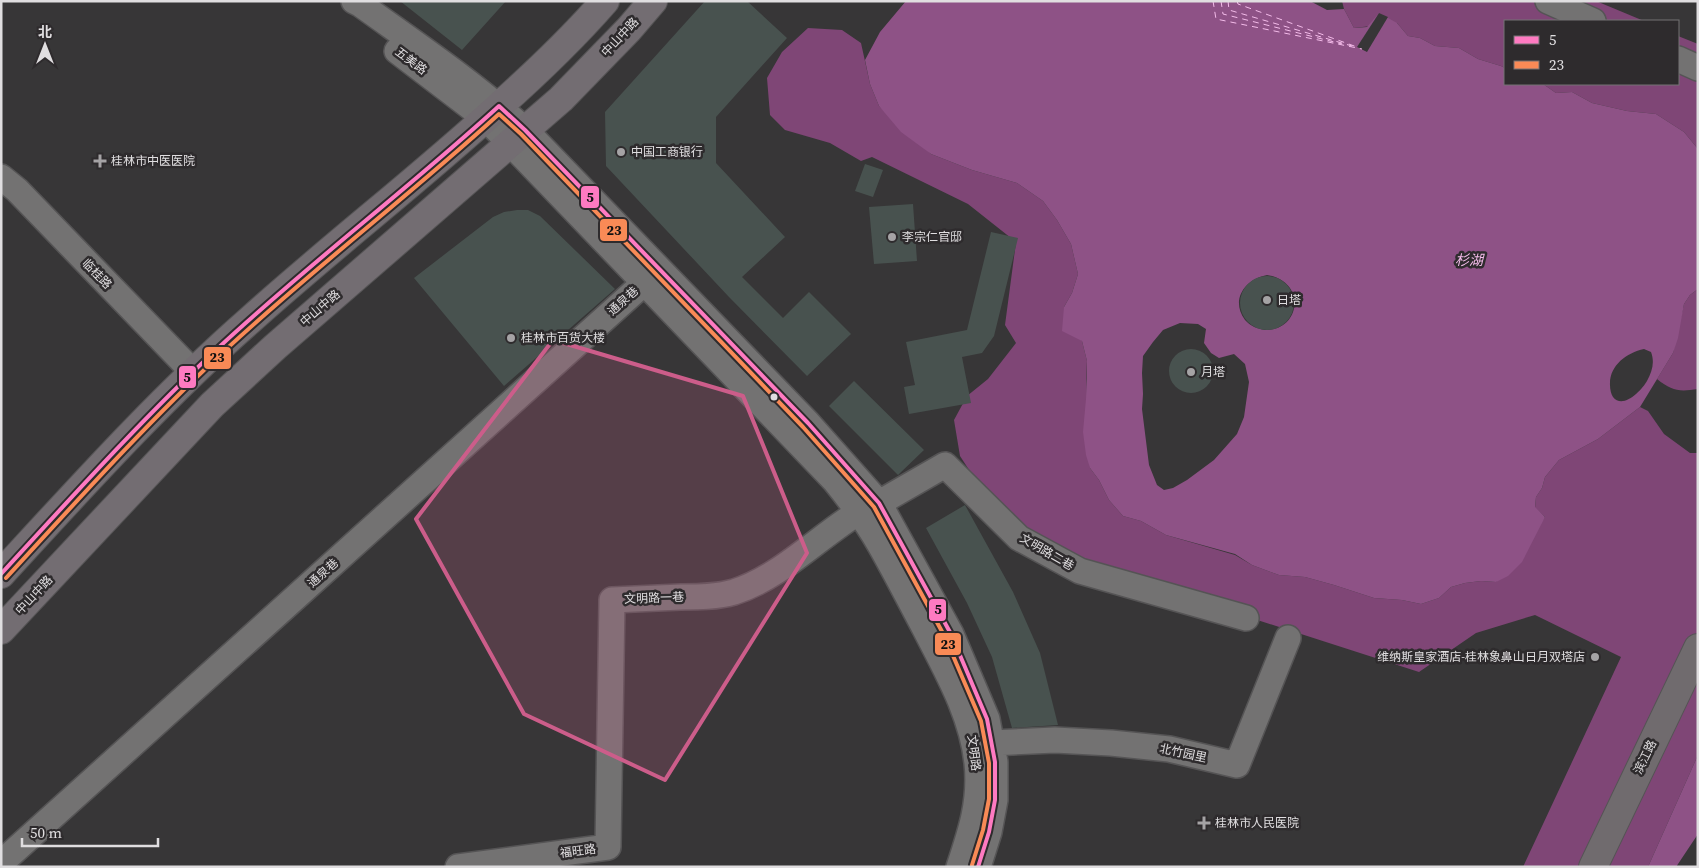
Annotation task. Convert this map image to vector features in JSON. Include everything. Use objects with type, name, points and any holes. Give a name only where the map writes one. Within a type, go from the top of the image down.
[{"type":"highway","points":[[1,574],[104,462],[193,372],[250,319],[536,74],[605,1]]},
{"type":"highway","name":"中山中路","points":[[1,630],[212,405],[275,347],[561,99],[629,29],[652,1]]},
{"type":"main road","name":"滨江路","points":[[1593,867],[1698,648]]},
{"type":"street","name":"五美路","points":[[338,1],[351,16],[492,113]]},
{"type":"street","name":"五美路","points":[[354,1],[467,80],[492,113]]},
{"type":"street","points":[[1548,1],[1591,20]]},
{"type":"street","points":[[1679,59],[1698,68]]},
{"type":"street","points":[[492,113],[517,136]]},
{"type":"street","name":"文明路","points":[[517,136],[644,283],[834,480],[869,508],[880,545],[941,662],[970,727],[977,764],[978,800],[972,827],[959,867]]},
{"type":"street","name":"文明路","points":[[517,136],[808,423],[869,508],[951,634],[987,719],[995,762],[995,800],[989,832],[978,867]]},
{"type":"street","name":"临桂路","points":[[1,177],[17,190],[193,372]]},
{"type":"street","name":"通泉巷","points":[[1,863],[644,283]]},
{"type":"street","name":"文明路二巷","points":[[869,508],[945,466],[1020,538],[1080,571],[1246,618]]},
{"type":"street","name":"文明路一巷","points":[[608,847],[612,600],[710,596],[734,592],[757,582],[784,566],[845,520],[869,508]]},
{"type":"street","name":"北竹园里","points":[[992,743],[1055,740],[1111,743],[1168,749],[1237,765],[1288,638]]},
{"type":"street","name":"福旺路","points":[[458,867],[608,847]]},
{"type":"highlighted area","points":[[553,340],[743,396],[807,553],[665,780],[524,714],[416,519]]},
{"type":"shaded area","points":[[1342,1],[1596,1],[1642,20],[1504,20],[1504,68],[1478,59],[1459,48],[1435,46],[1420,38],[1408,36],[1397,23],[1354,28]]},
{"type":"shaded area","points":[[808,28],[842,30],[861,43],[870,84],[879,106],[931,154],[972,170],[1017,183],[1043,201],[1057,220],[1071,244],[1078,274],[1072,293],[1064,307],[1082,341],[1087,361],[1086,379],[1090,468],[1099,480],[1109,500],[1123,516],[1141,521],[1166,535],[1235,555],[1252,565],[1279,575],[1305,577],[1374,598],[1402,600],[1421,604],[1439,598],[1451,587],[1481,581],[1496,582],[1545,517],[1535,508],[1536,497],[1542,488],[1545,477],[1559,460],[1598,439],[1640,407],[1648,411],[1664,434],[1690,453],[1698,453],[1698,755],[1648,867],[1523,867],[1621,657],[1535,615],[1476,633],[1419,672],[1071,560],[1026,530],[988,499],[960,456],[954,420],[967,396],[988,379],[1016,343],[1005,325],[1016,242],[968,204],[872,157],[861,161],[830,143],[785,130],[770,115],[767,78],[782,52]]},
{"type":"shaded area","points":[[1679,36],[1698,44],[1698,149],[1684,132],[1656,114],[1627,111],[1592,103],[1572,92],[1556,93],[1544,85],[1679,85]]},
{"type":"shaded area","points":[[1698,289],[1698,389],[1676,390],[1657,379],[1673,353],[1684,304],[1690,295]]},
{"type":"water","name":"杉湖","points":[[906,1],[1310,1],[1327,10],[1344,9],[1354,28],[1367,27],[1379,13],[1397,23],[1408,36],[1420,38],[1435,46],[1459,48],[1478,59],[1504,68],[1504,85],[1544,85],[1556,93],[1572,92],[1592,103],[1627,111],[1656,114],[1684,132],[1698,149],[1698,289],[1690,295],[1684,304],[1678,338],[1673,353],[1640,407],[1598,439],[1559,460],[1545,477],[1542,488],[1536,497],[1535,507],[1545,517],[1522,562],[1508,576],[1496,582],[1481,581],[1451,587],[1439,598],[1421,604],[1402,600],[1374,598],[1305,577],[1279,575],[1252,565],[1235,554],[1166,535],[1141,521],[1123,516],[1109,500],[1099,480],[1090,468],[1086,455],[1083,432],[1087,361],[1082,341],[1062,331],[1064,307],[1072,293],[1078,274],[1071,244],[1043,201],[1017,183],[972,170],[931,154],[901,132],[879,106],[870,84],[865,60],[880,32]],"holes":[[[1267,275],[1280,279],[1289,286],[1293,295],[1292,315],[1286,323],[1277,328],[1265,330],[1254,327],[1245,320],[1241,312],[1239,305],[1242,292],[1246,286],[1259,277]],[[1180,323],[1198,324],[1206,329],[1204,343],[1211,353],[1219,358],[1234,354],[1245,364],[1249,382],[1244,417],[1237,434],[1214,460],[1187,480],[1173,488],[1164,490],[1157,485],[1149,465],[1142,409],[1143,356],[1163,330]],[[1644,349],[1651,352],[1653,363],[1645,385],[1627,400],[1617,400],[1613,397],[1610,390],[1612,372],[1625,357]]]},
{"type":"water","points":[[1698,755],[1698,834],[1676,867],[1648,867]]},
{"type":"pier","points":[[1379,13],[1388,17],[1367,52],[1357,47]]},
{"type":"building","points":[[400,1],[506,1],[462,50]]},
{"type":"building","points":[[705,1],[747,1],[787,38],[716,117],[716,163],[785,237],[742,277],[783,318],[809,292],[851,334],[807,376],[729,297],[606,166],[605,112]]},
{"type":"building","points":[[865,164],[883,170],[873,197],[855,191]]},
{"type":"building","points":[[913,204],[917,261],[874,264],[869,207]]},
{"type":"building","name":"桂林市百货大楼","points":[[528,210],[540,216],[615,289],[504,386],[414,278],[493,217],[504,212]]},
{"type":"building","points":[[991,232],[1018,238],[994,336],[982,353],[962,357],[971,403],[909,414],[904,387],[915,385],[906,342],[967,330]]},
{"type":"building","name":"日塔","points":[[1262,276],[1272,276],[1282,280],[1290,288],[1294,303],[1290,318],[1282,326],[1272,330],[1262,330],[1252,326],[1244,318],[1240,308],[1240,298],[1244,288],[1252,280]]},
{"type":"building","name":"月塔","points":[[1195,349],[1207,355],[1212,362],[1212,380],[1207,387],[1200,392],[1187,393],[1175,387],[1170,380],[1169,367],[1175,355],[1182,350]]},
{"type":"building","points":[[854,381],[924,450],[898,475],[829,406]]},
{"type":"building","points":[[965,505],[1013,592],[1040,653],[1058,725],[1012,728],[992,657],[967,603],[926,528]]},
{"type":"ferry route","points":[[1213,1],[1216,19],[1362,49]]},
{"type":"ferry route","points":[[1221,1],[1223,14],[1342,44]]},
{"type":"ferry route","points":[[1228,1],[1229,10],[1352,46]]},
{"type":"ferry route","points":[[1237,1],[1238,4],[1357,47]]},
{"type":"transit line","name":"5","points":[[1,574],[133,432],[216,350],[499,106],[525,130],[808,423],[879,503],[951,634],[987,719],[995,762],[995,800],[989,832],[978,867]]},
{"type":"transit line","name":"23","points":[[6,578],[138,436],[221,354],[289,293],[430,175],[499,114],[521,134],[803,427],[874,507],[945,637],[981,721],[989,763],[989,799],[983,830],[972,865]]},
{"type":"place","name":"中国工商银行","points":[[621,152]]},
{"type":"place","name":"桂林市中医医院","points":[[100,161]]},
{"type":"place","name":"李宗仁官邸","points":[[892,237]]},
{"type":"place","name":"日塔","points":[[1267,300]]},
{"type":"place","name":"桂林市百货大楼","points":[[511,338]]},
{"type":"place","name":"月塔","points":[[1191,372]]},
{"type":"place","name":"维纳斯皇家酒店-桂林象鼻山日月双塔店","points":[[1595,657]]},
{"type":"place","name":"桂林市人民医院","points":[[1204,823]]}]
